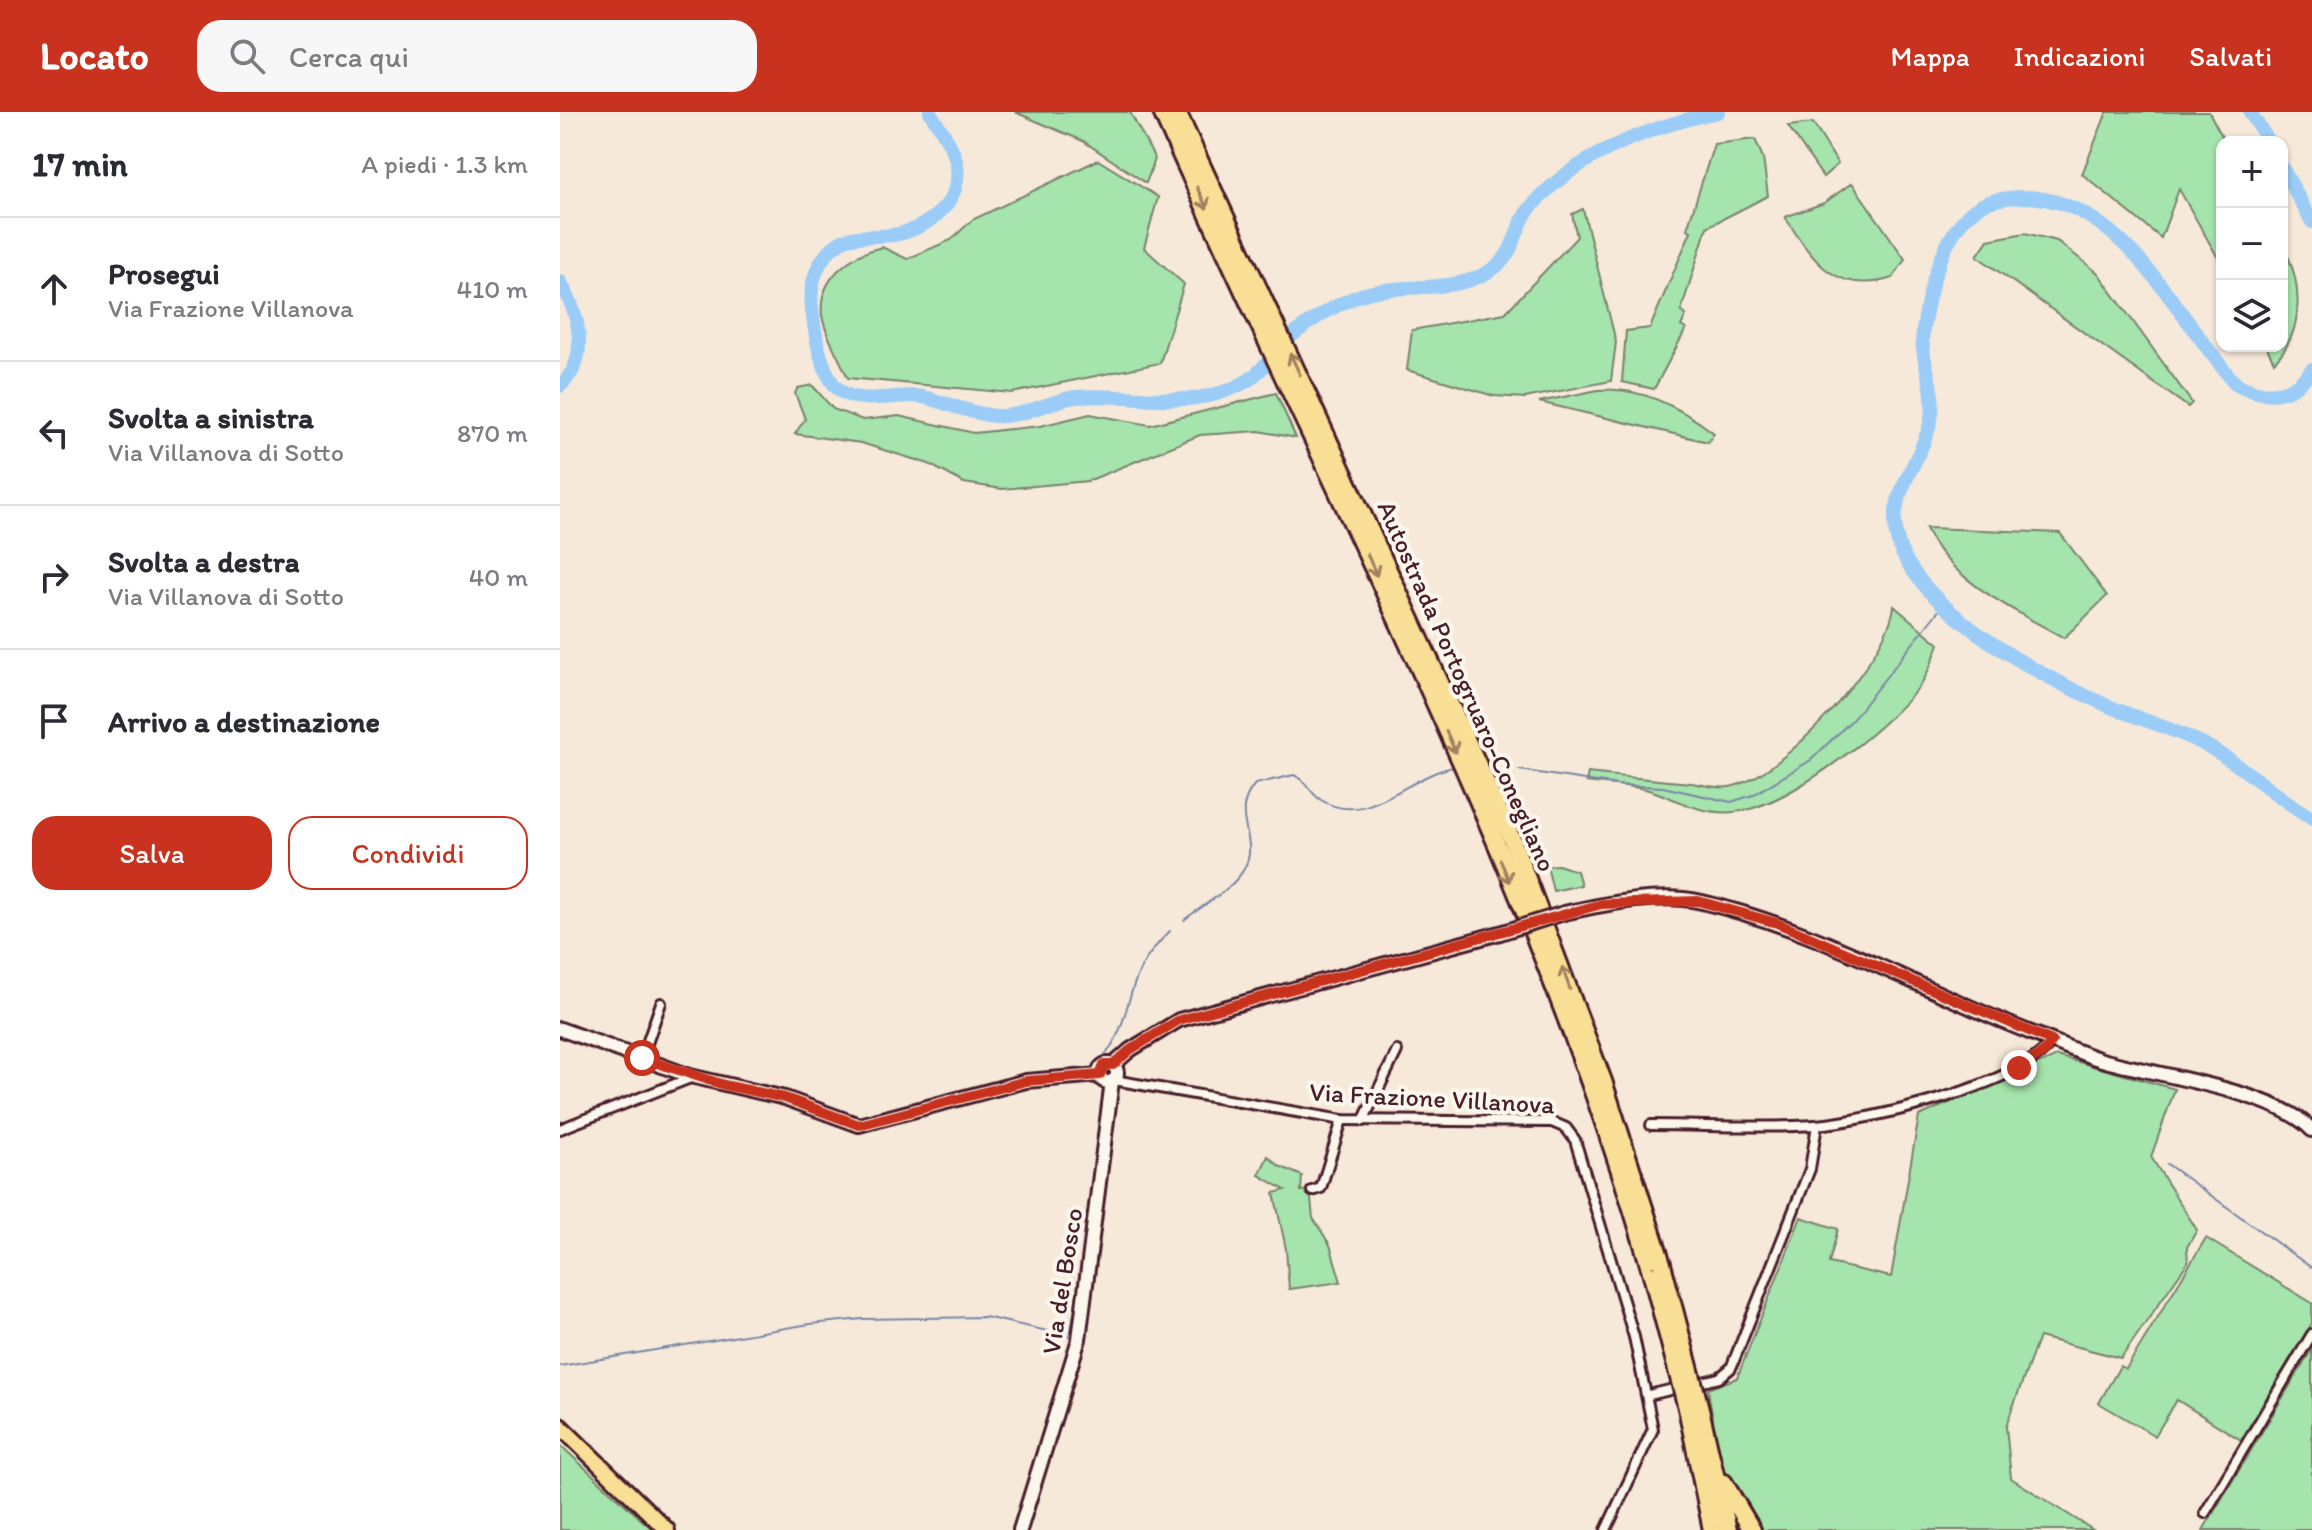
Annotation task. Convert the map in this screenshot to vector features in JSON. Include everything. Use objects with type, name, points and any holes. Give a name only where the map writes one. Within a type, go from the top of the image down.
[{"type":"highway","name":"Autostrada Portogruaro-Conegliano","points":[[1162,112],[1175,119],[1482,795],[1551,937],[1657,1269],[1700,1437],[1712,1530]]},
{"type":"highway","name":"Autostrada Portogruaro-Conegliano","points":[[1700,1437],[1728,1530]]},
{"type":"highway","points":[[1700,1437],[1701,1530]]},
{"type":"highway","points":[[1700,1437],[1726,1489],[1752,1530]]},
{"type":"main road","points":[[560,1426],[667,1530]]},
{"type":"street","points":[[1113,1065],[1117,1072],[1113,1081],[1104,1081],[1100,1075],[1102,1067],[1113,1065],[1130,1050],[1179,1020],[1564,913],[1640,901],[1698,901],[1777,923],[2098,1059],[2231,1092],[2299,1116],[2312,1130]]},
{"type":"street","points":[[642,1058],[661,1003]]},
{"type":"street","points":[[560,1029],[694,1077],[785,1098],[859,1125],[1026,1081],[1100,1075]]},
{"type":"street","points":[[1651,1125],[1817,1125],[1959,1095],[2019,1068],[2044,1052],[2052,1041]]},
{"type":"street","points":[[1363,1121],[1397,1051]]},
{"type":"street","points":[[560,1129],[694,1077]]},
{"type":"street","name":"Via Frazione Villanova","points":[[1113,1081],[1342,1120],[1552,1122],[1566,1128],[1575,1140],[1649,1395]]},
{"type":"street","name":"Via del Bosco","points":[[1020,1530],[1081,1330],[1113,1081]]},
{"type":"street","points":[[1312,1191],[1321,1188],[1342,1120]]},
{"type":"street","points":[[1606,1530],[1653,1429],[1649,1395],[1719,1378],[1731,1368],[1810,1169],[1817,1125]]},
{"type":"street","points":[[2205,1513],[2312,1334]]},
{"type":"green space","points":[[1015,112],[1130,112],[1155,159],[1146,183],[1083,141]]},
{"type":"green space","points":[[2107,112],[2209,112],[2222,136],[2216,136],[2216,254],[2179,189],[2161,238],[2082,174]]},
{"type":"green space","points":[[1813,123],[1838,164],[1823,177],[1788,126]]},
{"type":"green space","points":[[1755,139],[1763,158],[1768,196],[1707,227],[1681,311],[1686,315],[1681,326],[1686,329],[1654,389],[1622,382],[1626,331],[1650,328],[1691,231],[1687,229],[1714,144]]},
{"type":"green space","points":[[1098,160],[1158,197],[1144,248],[1184,284],[1160,363],[1012,393],[848,378],[829,339],[822,315],[822,302],[831,279],[848,262],[882,247],[907,259],[951,240],[972,220]]},
{"type":"green space","points":[[1852,183],[1905,259],[1893,278],[1855,282],[1840,278],[1816,260],[1785,217],[1824,203]]},
{"type":"green space","points":[[1583,209],[1616,342],[1611,381],[1525,398],[1494,396],[1407,370],[1412,330],[1505,313],[1577,237],[1572,214]]},
{"type":"green space","points":[[2025,233],[2057,241],[2098,273],[2192,403],[2188,407],[1977,256],[1988,240]]},
{"type":"green space","points":[[2288,256],[2294,273],[2298,305],[2288,343]]},
{"type":"green space","points":[[2269,352],[2282,352],[2274,362]]},
{"type":"green space","points":[[812,385],[833,409],[863,420],[899,416],[974,433],[1040,426],[1090,414],[1150,425],[1276,393],[1296,438],[1259,431],[1200,435],[1088,481],[1002,489],[964,483],[929,464],[861,443],[795,434],[805,419],[795,393],[798,388]]},
{"type":"green space","points":[[1598,390],[1645,395],[1674,407],[1714,433],[1708,442],[1539,402]]},
{"type":"green space","points":[[1926,528],[2060,533],[2107,596],[2064,638],[2005,605],[1967,579],[1936,547]]},
{"type":"green space","points":[[1894,606],[1939,644],[1927,673],[1918,688],[1883,724],[1807,782],[1756,807],[1714,812],[1641,788],[1586,782],[1588,773],[1720,788],[1751,779],[1803,740],[1854,684],[1888,628]]},
{"type":"green space","points":[[1558,865],[1577,871],[1581,885],[1553,891],[1547,866]]},
{"type":"green space","points":[[2057,1056],[2175,1089],[2151,1157],[2197,1230],[2187,1247],[2188,1262],[2121,1358],[2039,1337],[2006,1426],[2011,1478],[2093,1530],[1755,1530],[1735,1498],[1722,1463],[1708,1389],[1737,1378],[1801,1217],[1838,1229],[1829,1263],[1891,1277],[1919,1116]]},
{"type":"green space","points":[[1268,1156],[1279,1166],[1302,1176],[1301,1191],[1310,1190],[1313,1218],[1330,1245],[1341,1282],[1289,1289],[1286,1249],[1274,1193],[1285,1190],[1259,1175]]},
{"type":"green space","points":[[2206,1238],[2312,1303],[2312,1323],[2241,1440],[2177,1400],[2155,1436],[2099,1403],[2120,1366],[2126,1369]]},
{"type":"green space","points":[[2312,1349],[2312,1530],[2203,1530]]},
{"type":"green space","points":[[560,1445],[653,1530],[560,1530]]},
{"type":"waterway","points":[[930,112],[956,161],[958,175],[955,188],[941,211],[919,227],[893,235],[844,240],[831,249],[816,272],[812,291],[818,347],[832,382],[850,396],[923,397],[996,416],[1016,414],[1076,397],[1187,399],[1229,390],[1255,375],[1304,326],[1349,300],[1376,291],[1448,285],[1482,276],[1503,260],[1531,207],[1570,172],[1593,157],[1642,134],[1718,112]]},
{"type":"waterway","points":[[2250,112],[2265,136]]},
{"type":"waterway","points":[[2288,178],[2312,222]]},
{"type":"waterway","points":[[2312,369],[2296,386],[2277,393],[2257,392],[2235,383],[2162,287],[2135,255],[2106,228],[2073,208],[2037,198],[1996,200],[1979,207],[1965,218],[1953,234],[1936,273],[1922,340],[1932,393],[1932,414],[1920,451],[1903,486],[1895,522],[1898,541],[1907,562],[1923,584],[1943,605],[1991,643],[2070,688],[2212,749],[2312,818]]},
{"type":"waterway","points":[[560,281],[572,307],[579,335],[576,362],[560,386]]},
{"type":"waterway","points":[[1519,770],[1617,785],[1663,787],[1731,802],[1753,795],[1811,760],[1852,720],[1944,604]]},
{"type":"waterway","points":[[1184,920],[1226,889],[1245,867],[1249,846],[1244,806],[1255,784],[1294,775],[1321,800],[1338,807],[1355,808],[1372,804],[1421,779],[1454,767]]},
{"type":"waterway","points":[[1102,1058],[1121,1026],[1142,966],[1170,931]]},
{"type":"waterway","points":[[2167,1164],[2312,1268]]},
{"type":"waterway","points":[[560,1366],[810,1324],[863,1319],[985,1317],[1070,1336],[1083,1262]]},
{"type":"route","points":[[642,1058],[690,1076],[785,1098],[859,1125],[1026,1081],[1100,1075],[1104,1065],[1113,1065],[1130,1050],[1179,1020],[1564,913],[1602,904],[1698,901],[1777,923],[1985,1015],[2052,1041],[2044,1052],[2019,1068]]}]
